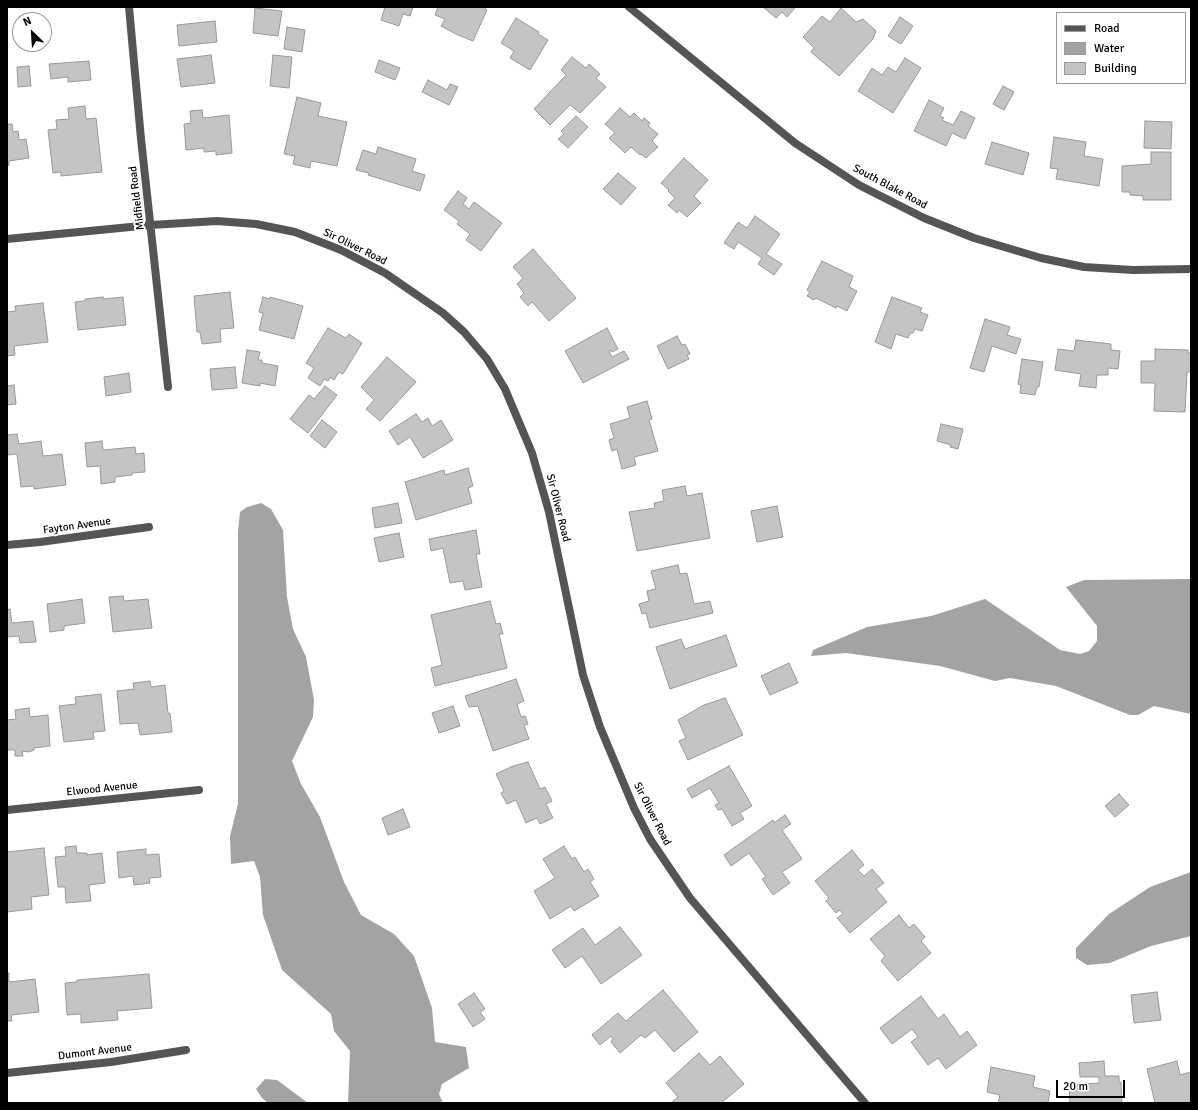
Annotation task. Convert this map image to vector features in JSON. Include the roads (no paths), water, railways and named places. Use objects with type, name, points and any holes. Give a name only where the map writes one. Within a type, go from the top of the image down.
[{"type":"street","name":"Midfield Road","points":[[129,7],[141,139],[168,386]]},
{"type":"street","name":"South Blake Road","points":[[629,7],[795,143],[859,185],[924,218],[974,238],[1041,258],[1084,267],[1133,270],[1191,269]]},
{"type":"street","name":"Sir Oliver Road","points":[[7,239],[151,226],[217,222],[256,224],[295,232],[341,250],[385,273],[443,313],[464,332],[487,359],[505,389],[532,453],[549,512],[583,675],[600,726],[634,808],[650,839],[690,898],[865,1103]]},
{"type":"street","name":"Fayton Avenue","points":[[7,545],[149,527]]},
{"type":"street","name":"Elwood Avenue","points":[[7,810],[199,790]]},
{"type":"street","name":"Dumont Avenue","points":[[7,1072],[111,1062],[186,1050]]},
{"type":"water","points":[[261,503],[271,509],[283,530],[287,597],[293,629],[306,657],[314,700],[313,717],[292,761],[301,784],[320,817],[344,882],[361,915],[394,934],[414,956],[432,1008],[435,1042],[466,1047],[469,1068],[442,1084],[439,1094],[443,1103],[348,1103],[350,1051],[334,1031],[331,1014],[282,970],[263,915],[260,877],[254,861],[231,864],[230,836],[238,804],[238,531],[240,512],[247,507]]},
{"type":"water","points":[[1191,579],[1191,714],[1154,706],[1138,715],[1130,715],[1056,686],[1010,678],[995,681],[940,666],[846,653],[811,656],[813,650],[867,627],[931,616],[985,599],[1060,650],[1080,654],[1089,651],[1097,641],[1097,626],[1066,587],[1084,580]]},
{"type":"water","points":[[1191,872],[1191,936],[1151,946],[1110,963],[1087,965],[1076,958],[1076,948],[1109,914],[1150,887]]},
{"type":"water","points":[[265,1079],[277,1080],[308,1103],[268,1103],[262,1098],[256,1089]]}]
